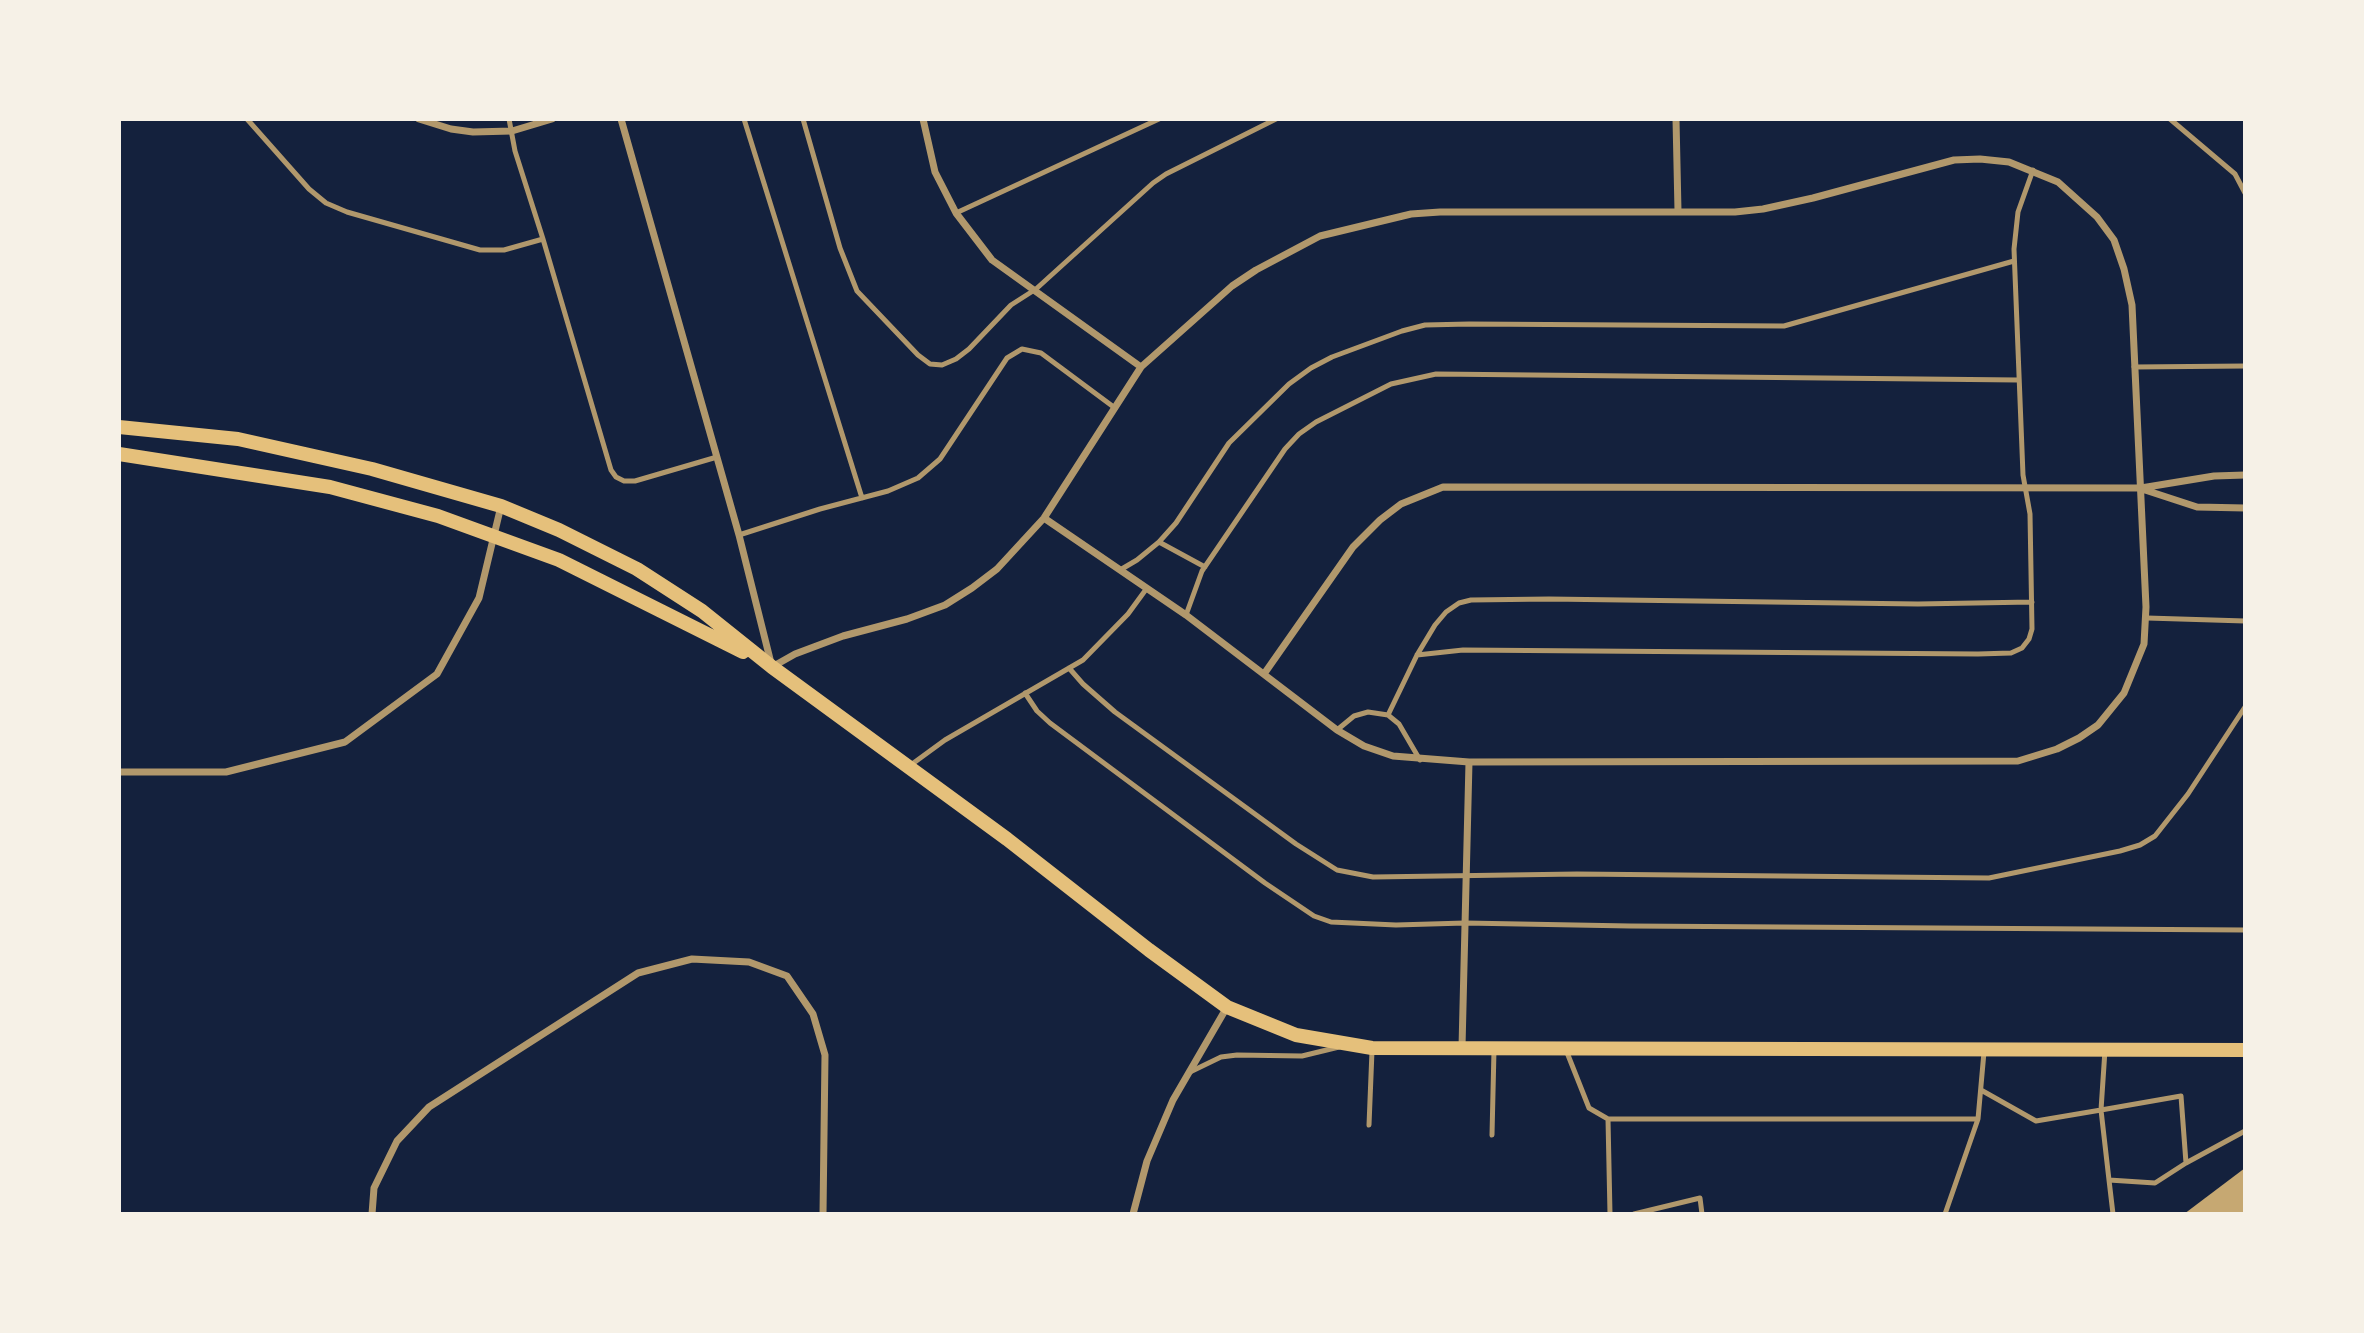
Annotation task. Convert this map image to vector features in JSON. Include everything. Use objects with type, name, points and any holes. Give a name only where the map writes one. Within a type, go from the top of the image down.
[{"type":"main road","points":[[119,427],[238,439],[372,469],[501,506],[559,530],[637,569],[702,611],[772,667],[1227,1007],[1296,1034],[1372,1048],[2245,1050]]},
{"type":"main road","points":[[119,454],[330,487],[438,516],[559,559],[772,667]]},
{"type":"street","points":[[419,119],[451,129],[473,132],[512,131],[552,119]]},
{"type":"street","points":[[621,119],[739,535],[772,667],[795,654],[844,636],[944,605],[997,569],[1044,518],[1141,367],[1232,286],[1320,236],[1411,214],[1440,212],[1735,212],[1763,209],[1954,160],[1980,159],[2009,162],[2033,170],[2059,181],[2079,199],[2114,240],[2132,305],[2147,618],[2144,644],[2124,693],[2098,725],[2079,738],[2036,757],[2018,761],[1469,762],[1393,756],[1364,746],[1337,730],[1186,615],[1044,518]]},
{"type":"street","points":[[923,119],[935,172],[956,213],[992,260],[1141,367]]},
{"type":"street","points":[[1676,119],[1678,211]]},
{"type":"street","points":[[1264,674],[1353,547],[1401,504],[1443,487],[2141,488],[2214,476],[2245,475]]},
{"type":"street","points":[[2141,488],[2197,507],[2245,508]]},
{"type":"street","points":[[119,772],[226,772],[345,742],[438,674],[479,598],[501,506]]},
{"type":"street","points":[[1462,1047],[1469,762]]},
{"type":"street","points":[[372,1214],[374,1188],[397,1141],[429,1107],[638,973],[692,959],[750,962],[786,976],[813,1014],[825,1055],[823,1214]]},
{"type":"street","points":[[1133,1214],[1147,1161],[1173,1100],[1227,1007]]},
{"type":"lane","points":[[247,119],[309,189],[326,203],[347,212],[480,250],[504,250],[543,239]]},
{"type":"lane","points":[[451,129],[453,119]]},
{"type":"lane","points":[[509,119],[514,151],[543,239],[611,470],[616,477],[624,481],[635,481],[717,457]]},
{"type":"lane","points":[[744,119],[862,498]]},
{"type":"lane","points":[[803,119],[840,248],[857,291],[918,355],[930,364],[942,365],[969,349],[1010,305],[1033,291],[1153,183],[1276,119]]},
{"type":"lane","points":[[956,213],[1159,119]]},
{"type":"lane","points":[[2170,119],[2235,174],[2245,193]]},
{"type":"lane","points":[[1418,655],[1462,650],[1793,654],[2011,653],[2022,648],[2032,629],[2032,602],[2030,514],[2023,475],[2018,380],[2014,249],[2018,212],[2033,170]]},
{"type":"lane","points":[[1120,570],[1159,542],[1176,523],[1229,443],[1289,384],[1332,356],[1402,331],[1425,325],[1469,324],[1784,326],[2014,261]]},
{"type":"lane","points":[[739,535],[888,491],[918,478],[940,458],[1007,358],[1022,348],[1041,353],[1115,408]]},
{"type":"lane","points":[[2134,367],[2245,366]]},
{"type":"lane","points":[[1186,615],[1205,567],[1285,449],[1299,434],[1316,422],[1391,384],[1436,374],[2018,380]]},
{"type":"lane","points":[[1159,542],[1205,567]]},
{"type":"lane","points":[[908,767],[945,740],[1083,660],[1106,638],[1147,588]]},
{"type":"lane","points":[[1388,715],[1435,625],[1446,612],[1459,603],[1471,600],[1918,604],[2032,602]]},
{"type":"lane","points":[[2147,618],[2245,621]]},
{"type":"lane","points":[[1069,668],[1115,712],[1323,863],[1337,870],[1373,877],[1577,874],[1989,878],[2120,851],[2140,845],[2155,836],[2188,794],[2245,707]]},
{"type":"lane","points":[[1025,693],[1037,711],[1050,723],[1265,883],[1314,916],[1331,922],[2245,930]]},
{"type":"lane","points":[[1337,730],[1354,716],[1368,712],[1388,715],[1399,724],[1420,760]]},
{"type":"lane","points":[[1189,1072],[1221,1057],[1302,1056],[1350,1044]]},
{"type":"lane","points":[[1492,1135],[1494,1047]]},
{"type":"lane","points":[[1565,1047],[1589,1108],[1608,1119],[1978,1119]]},
{"type":"lane","points":[[1369,1125],[1372,1048]]},
{"type":"lane","points":[[1945,1214],[1978,1119],[1984,1049]]},
{"type":"lane","points":[[2105,1049],[2101,1110],[2113,1214]]},
{"type":"lane","points":[[1981,1090],[2036,1121],[2181,1096],[2186,1163]]},
{"type":"lane","points":[[1608,1119],[1610,1214]]},
{"type":"lane","points":[[2109,1181],[2155,1183],[2245,1131]]},
{"type":"lane","points":[[1634,1214],[1700,1198],[1702,1214]]},
{"type":"building","points":[[2245,1168],[2245,1214],[2184,1214]]}]
